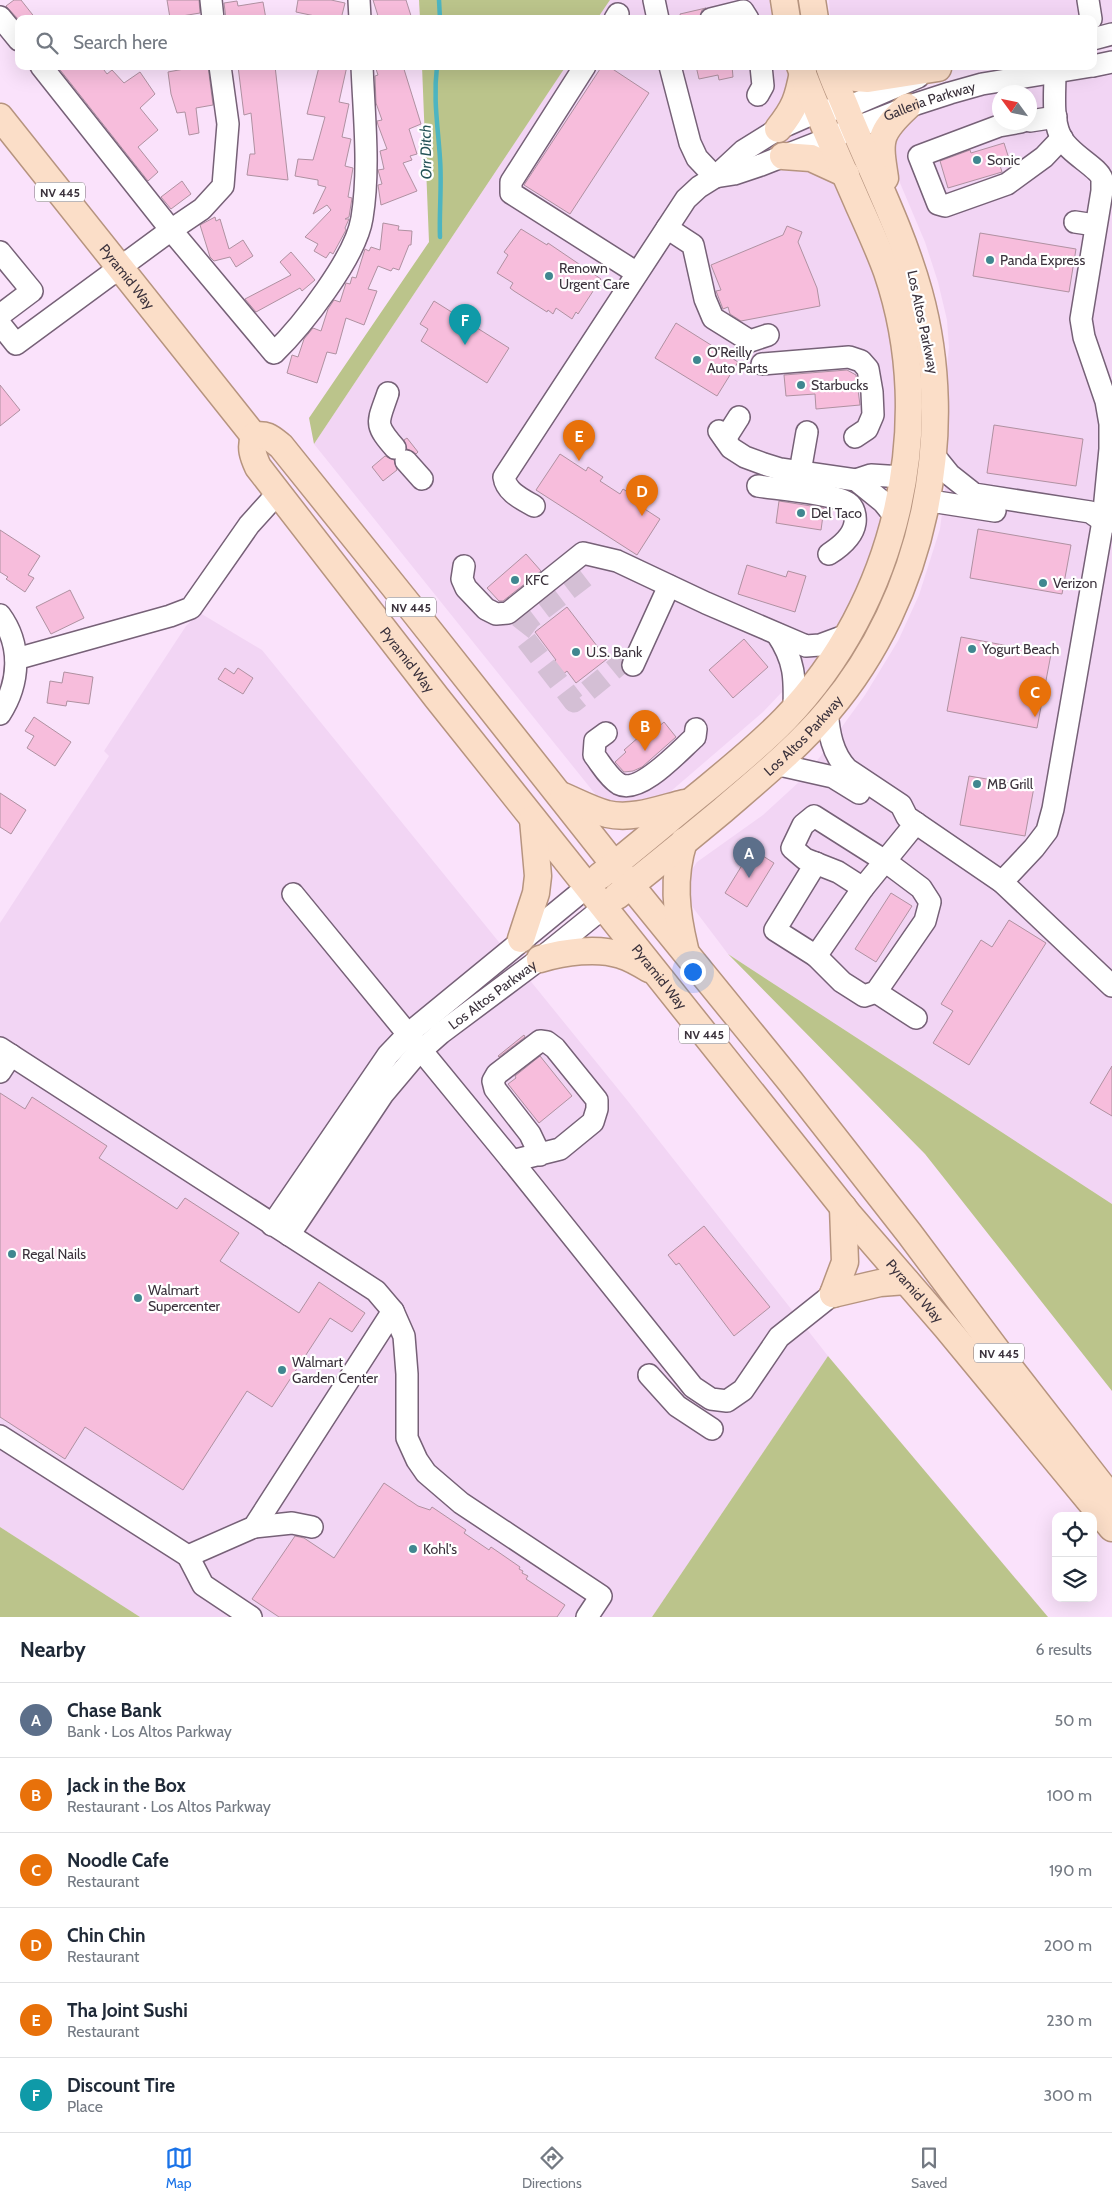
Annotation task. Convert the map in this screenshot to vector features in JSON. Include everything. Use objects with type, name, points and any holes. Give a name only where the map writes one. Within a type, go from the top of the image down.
[{"type":"main road","points":[[784,0],[787,15]]},
{"type":"main road","points":[[812,0],[814,15]]},
{"type":"main road","points":[[778,129],[792,112],[798,99],[801,70]]},
{"type":"main road","name":"Los Altos Parkway","points":[[587,887],[759,744],[794,709],[817,681],[863,608],[880,568],[896,518],[903,477],[908,424],[908,386],[904,341],[887,273],[801,70]]},
{"type":"main road","name":"Los Altos Parkway","points":[[603,908],[772,766],[797,744],[827,712],[850,682],[878,636],[903,581],[918,538],[927,498],[933,454],[936,390],[931,348],[918,287],[908,254],[831,70]]},
{"type":"main road","points":[[838,70],[856,78],[868,79],[924,70]]},
{"type":"main road","points":[[891,216],[880,147],[883,134],[891,122],[907,107]]},
{"type":"main road","name":"Pyramid Way","points":[[0,117],[254,436]]},
{"type":"main road","points":[[783,156],[815,159],[846,174]]},
{"type":"main road","points":[[904,341],[917,360],[920,376],[920,433],[917,474],[927,498]]},
{"type":"main road","name":"Pyramid Way","points":[[254,436],[262,434],[269,436],[286,452],[909,1232],[1010,1368],[1112,1499]]},
{"type":"main road","name":"Pyramid Way","points":[[254,436],[252,455],[258,468],[277,494],[603,908],[843,1207],[1014,1408],[1112,1528]]},
{"type":"main road","points":[[878,636],[880,610],[912,512],[913,495],[910,486],[903,477]]},
{"type":"main road","points":[[559,794],[587,807],[608,814],[618,815],[634,815],[690,802]]},
{"type":"main road","points":[[521,939],[536,893],[538,876],[533,819]]},
{"type":"main road","points":[[684,841],[677,869],[676,889],[679,918],[686,952]]},
{"type":"main road","points":[[540,959],[558,954],[606,952],[622,955],[658,975]]},
{"type":"main road","points":[[833,1294],[845,1262],[843,1207]]},
{"type":"main road","points":[[833,1294],[880,1283],[906,1281]]},
{"type":"street","points":[[211,0],[213,15]]},
{"type":"street","points":[[359,0],[360,15]]},
{"type":"street","points":[[654,0],[657,15]]},
{"type":"street","points":[[1088,0],[1092,15]]},
{"type":"street","points":[[727,15],[743,11],[746,15]]},
{"type":"street","points":[[0,17],[15,35]]},
{"type":"street","name":"Galleria Parkway","points":[[1097,65],[1112,62]]},
{"type":"street","points":[[44,70],[170,230],[274,353],[295,333],[351,253],[362,219],[366,164],[362,70]]},
{"type":"street","points":[[0,324],[16,344],[170,230],[202,209],[223,186],[228,124],[221,70]]},
{"type":"street","points":[[582,70],[511,182],[511,193],[637,273]]},
{"type":"street","points":[[534,506],[512,492],[505,485],[504,477],[686,199],[699,187],[715,177],[697,158],[690,143],[671,70]]},
{"type":"street","points":[[758,96],[763,86],[761,70]]},
{"type":"street","name":"Galleria Parkway","points":[[715,177],[734,174],[829,138],[850,118],[937,70]]},
{"type":"street","name":"Galleria Parkway","points":[[715,177],[743,151],[778,129],[819,111],[850,118],[907,107],[982,84],[1071,70]]},
{"type":"street","points":[[1002,882],[1047,831],[1107,522],[1110,424],[1106,401],[1084,337],[1081,319],[1102,191],[1102,178],[1068,148],[1062,138],[1056,117],[1055,73]]},
{"type":"street","points":[[1037,120],[1056,117]]},
{"type":"street","points":[[992,129],[919,156],[938,204],[945,206],[1006,184],[1044,157],[1062,138]]},
{"type":"street","points":[[1074,222],[1095,225]]},
{"type":"street","points":[[666,228],[693,246],[705,299],[713,318],[750,341],[768,335]]},
{"type":"street","points":[[0,252],[32,291],[0,316]]},
{"type":"street","points":[[762,364],[849,357],[861,361],[868,370],[873,415],[867,429],[855,437]]},
{"type":"street","points":[[388,393],[378,423],[381,432],[422,480]]},
{"type":"street","points":[[739,417],[722,435],[731,448],[745,457],[780,469],[856,480],[871,475],[903,477]]},
{"type":"street","points":[[800,472],[807,432]]},
{"type":"street","points":[[933,454],[950,475],[974,494],[1090,512],[1107,522]]},
{"type":"street","points":[[856,480],[883,502],[896,518]]},
{"type":"street","points":[[758,486],[837,498],[850,504],[856,517],[854,531],[840,546],[828,554]]},
{"type":"street","points":[[14,649],[170,616],[191,608],[249,525],[277,494]]},
{"type":"street","points":[[927,498],[937,502],[1087,525],[1107,522]]},
{"type":"street","points":[[464,566],[462,579],[466,588],[486,610],[496,614],[508,613],[583,552],[617,561],[668,586],[806,646],[820,645],[847,635]]},
{"type":"street","points":[[633,665],[668,586]]},
{"type":"street","points":[[0,615],[14,649],[14,685],[8,702],[0,714]]},
{"type":"street","points":[[777,634],[787,648],[793,664],[794,709]]},
{"type":"street","points":[[827,712],[829,731],[840,762],[847,769],[901,804],[911,820]]},
{"type":"street","points":[[606,733],[595,741],[594,755],[608,773],[620,784],[636,785],[654,774],[695,737],[696,729]]},
{"type":"street","points":[[772,766],[784,766],[834,777],[895,816],[911,820],[1002,882],[1112,986]]},
{"type":"street","points":[[816,863],[775,930],[816,956],[842,982],[864,996],[876,992],[925,921],[930,902],[921,888],[885,860],[814,816],[803,825],[792,848],[805,859],[816,863],[838,872],[863,888]]},
{"type":"street","points":[[816,956],[863,888],[885,860],[911,820]]},
{"type":"street","name":"Los Altos Parkway","points":[[281,1230],[369,1080],[388,1054],[408,1034],[521,939],[587,887]]},
{"type":"street","points":[[293,894],[512,1161],[693,1387],[711,1399],[727,1401],[743,1390],[779,1337],[833,1294]]},
{"type":"street","name":"Los Altos Parkway","points":[[281,1230],[383,1094],[421,1051],[441,1033],[540,959],[603,908]]},
{"type":"street","points":[[876,992],[916,1018]]},
{"type":"street","points":[[512,1161],[540,1155],[560,1149],[593,1122],[597,1110],[597,1100],[555,1048],[547,1042],[540,1041],[497,1074],[493,1081],[495,1089],[530,1134],[540,1155]]},
{"type":"street","points":[[3,1057],[376,1291],[393,1311],[404,1336],[407,1374],[407,1438],[417,1460],[426,1473],[462,1503],[601,1596],[587,1617]]},
{"type":"street","points":[[254,1527],[393,1311]]},
{"type":"street","points":[[649,1375],[677,1406],[712,1430]]},
{"type":"street","points":[[0,1436],[188,1556],[203,1586],[251,1617]]},
{"type":"street","points":[[188,1556],[254,1527],[292,1523],[312,1527]]},
{"type":"shaded area","points":[[610,0],[773,0],[775,15],[600,15]]},
{"type":"shaded area","points":[[829,0],[1112,0],[1112,22],[1097,24],[1097,15],[830,15]]},
{"type":"shaded area","points":[[563,70],[791,70],[868,252],[888,320],[898,401],[897,438],[882,526],[850,609],[822,656],[798,684],[781,693],[763,712],[663,798],[644,806],[600,800],[314,444]]},
{"type":"shaded area","points":[[1112,75],[1112,1204],[728,954],[691,905],[688,888],[691,871],[697,862],[763,815],[799,782],[820,757],[865,695],[898,641],[919,595],[940,529],[945,490],[945,387],[949,347],[947,320],[938,282],[925,242],[889,157],[890,140],[912,115],[992,93],[992,130],[1037,130],[1037,87]]},
{"type":"shaded area","points":[[200,613],[262,650],[627,1100],[828,1356],[652,1617],[140,1617],[0,1527],[0,923],[109,756],[104,751],[186,626]]},
{"type":"green space","points":[[419,0],[610,0],[600,15],[420,15]]},
{"type":"green space","points":[[422,70],[563,70],[314,444],[309,418],[429,242]]},
{"type":"green space","points":[[728,954],[1112,1204],[1112,1391],[925,1154]]},
{"type":"green space","points":[[828,1356],[1048,1617],[652,1617]]},
{"type":"green space","points":[[0,1527],[140,1617],[0,1617]]},
{"type":"building","points":[[14,0],[21,0],[33,15],[15,16],[6,6]]},
{"type":"building","points":[[167,0],[199,0],[200,13],[170,15]]},
{"type":"building","points":[[298,0],[331,0],[345,3],[342,15],[310,15],[296,12]]},
{"type":"building","points":[[373,0],[406,0],[411,15],[378,15]]},
{"type":"building","points":[[237,1],[238,6],[263,2],[265,15],[226,15],[224,3]]},
{"type":"building","points":[[706,8],[702,10],[700,15],[680,14]]},
{"type":"building","points":[[60,70],[104,70],[107,74],[112,70],[124,83],[140,72],[155,94],[140,108],[158,130],[138,147],[158,172],[148,181]]},
{"type":"building","points":[[209,70],[213,105],[196,108],[199,133],[189,135],[185,112],[177,113],[171,94],[168,72]]},
{"type":"building","points":[[238,70],[275,70],[288,180],[247,175],[250,154],[255,154],[251,113],[244,115]]},
{"type":"building","points":[[318,70],[346,70],[339,102],[349,104],[342,137],[351,139],[345,166],[353,168],[348,197],[352,198],[349,217],[345,219],[349,219],[346,230],[333,254],[330,252],[326,258],[314,251],[318,244],[305,237],[331,210],[327,205],[313,214],[326,187],[318,185],[318,180],[295,176],[298,159],[313,160],[325,117],[307,114]]},
{"type":"building","points":[[376,70],[404,70],[421,124],[409,129],[417,154],[410,156],[412,160],[403,163],[417,191],[381,205],[378,185],[382,184],[378,170],[384,169],[380,151],[387,149],[377,121],[382,120],[376,103],[375,76],[378,75]]},
{"type":"building","points":[[599,70],[614,70],[649,93],[570,214],[524,185]]},
{"type":"building","points":[[697,70],[732,70],[733,77],[719,80],[718,75],[699,79]]},
{"type":"building","points":[[1004,143],[1009,159],[999,162],[1002,172],[948,188],[940,161],[970,150],[971,153]]},
{"type":"building","points":[[182,181],[191,194],[171,209],[161,197]]},
{"type":"building","points":[[215,217],[216,221],[220,219],[229,249],[243,240],[253,256],[236,267],[230,257],[214,261],[210,257],[200,225]]},
{"type":"building","points":[[383,223],[399,226],[398,230],[412,231],[411,245],[409,245],[399,270],[393,268],[391,271],[378,266],[368,289],[377,291],[364,325],[346,318],[336,354],[327,352],[317,383],[287,373],[292,355],[298,357],[304,339],[313,328],[321,331],[328,309],[334,300],[340,302],[346,283],[350,284],[352,277],[356,278],[365,249],[369,251],[371,247],[380,250]]},
{"type":"building","points":[[787,226],[802,232],[798,242],[817,288],[820,306],[741,321],[730,314],[728,307],[723,309],[716,291],[721,290],[711,265],[783,235]]},
{"type":"building","name":"Renown Urgent Care","points":[[521,229],[547,245],[548,243],[601,279],[578,314],[576,312],[572,319],[556,308],[553,314],[548,310],[547,312],[510,288],[513,283],[497,273],[508,255],[504,252]]},
{"type":"building","points":[[980,233],[1076,249],[1069,292],[973,276]]},
{"type":"building","points":[[291,252],[315,280],[302,291],[300,288],[256,312],[245,299],[291,275],[280,262]]},
{"type":"building","points":[[434,301],[509,348],[487,383],[421,341],[428,329],[420,324]]},
{"type":"building","name":"O'Reilly Auto Parts","points":[[676,323],[738,362],[717,396],[655,358]]},
{"type":"building","points":[[847,370],[856,375],[860,405],[816,409],[815,394],[786,396],[784,375]]},
{"type":"building","points":[[0,385],[20,410],[0,426]]},
{"type":"building","points":[[994,425],[1083,439],[1076,486],[987,473]]},
{"type":"building","points":[[407,438],[418,452],[416,454],[407,449],[404,440]]},
{"type":"building","points":[[560,454],[586,471],[588,467],[603,477],[600,481],[620,494],[623,489],[637,498],[634,502],[660,519],[637,555],[536,490]]},
{"type":"building","points":[[385,456],[394,460],[397,470],[383,481],[372,467]]},
{"type":"building","name":"Del Taco","points":[[779,501],[824,508],[821,530],[776,523]]},
{"type":"building","points":[[978,529],[1071,545],[1062,594],[970,578]]},
{"type":"building","points":[[0,530],[40,556],[28,575],[34,578],[25,592],[6,579],[8,577],[0,572]]},
{"type":"building","name":"KFC","points":[[526,554],[541,571],[503,601],[499,601],[487,588]]},
{"type":"building","points":[[747,565],[786,577],[788,571],[806,576],[795,612],[738,594]]},
{"type":"building","points":[[70,590],[84,618],[51,634],[36,607]]},
{"type":"building","name":"U.S. Bank","points":[[567,607],[607,659],[576,683],[567,671],[551,684],[541,672],[556,660],[535,632]]},
{"type":"building","points":[[961,637],[1051,654],[1037,728],[947,711]]},
{"type":"building","points":[[744,639],[768,667],[733,698],[709,670]]},
{"type":"building","points":[[225,668],[234,674],[238,668],[253,678],[243,694],[218,679]]},
{"type":"building","points":[[64,672],[93,677],[89,704],[67,701],[66,706],[47,703],[50,681],[62,683]]},
{"type":"building","points":[[34,717],[71,742],[55,766],[27,748],[34,736],[25,731]]},
{"type":"building","points":[[664,722],[676,737],[642,767],[624,772],[615,762],[626,752],[624,750],[640,736],[643,740]]},
{"type":"building","points":[[969,776],[1034,787],[1025,836],[960,825]]},
{"type":"building","points":[[0,793],[26,810],[11,834],[0,827]]},
{"type":"building","points":[[752,849],[774,863],[747,907],[725,893]]},
{"type":"building","points":[[891,893],[912,906],[876,962],[855,949]]},
{"type":"building","points":[[1009,920],[1046,943],[969,1065],[933,1043],[953,1011],[941,1004],[981,940],[992,947]]},
{"type":"building","points":[[524,1035],[525,1037],[498,1056]]},
{"type":"building","points":[[540,1056],[572,1096],[539,1123],[508,1084]]},
{"type":"building","points":[[1112,1066],[1112,1116],[1090,1103]]},
{"type":"building","name":"Walmart Supercenter","points":[[0,1093],[25,1109],[32,1097],[107,1146],[99,1158],[177,1209],[185,1198],[239,1233],[220,1261],[299,1313],[319,1282],[365,1313],[352,1332],[330,1318],[272,1407],[247,1391],[183,1490],[85,1427],[65,1459],[0,1417]]},
{"type":"building","points":[[704,1226],[770,1307],[734,1336],[679,1263],[676,1265],[668,1255]]},
{"type":"building","name":"Kohl's","points":[[384,1483],[418,1506],[430,1510],[432,1507],[466,1530],[464,1533],[489,1550],[491,1547],[520,1567],[519,1569],[523,1571],[522,1573],[528,1576],[526,1579],[565,1605],[557,1617],[279,1617],[252,1599],[295,1536],[304,1538],[334,1558]]},
{"type":"waterway","name":"Orr Ditch","points":[[439,0],[440,15]]},
{"type":"waterway","name":"Orr Ditch","points":[[437,70],[436,102],[441,169],[440,237]]},
{"type":"tunnel","points":[[585,577],[530,619],[520,632],[574,702],[641,647]]},
{"type":"place","name":"Sonic","points":[[977,160]]},
{"type":"place","name":"Panda Express","points":[[990,260]]},
{"type":"place","name":"Renown Urgent Care","points":[[549,276]]},
{"type":"place","name":"Discount Tire","points":[[465,345]]},
{"type":"place","name":"O'Reilly Auto Parts","points":[[697,360]]},
{"type":"place","name":"Starbucks","points":[[801,385]]},
{"type":"place","name":"Tha Joint Sushi","points":[[579,461]]},
{"type":"place","name":"Del Taco","points":[[801,513]]},
{"type":"place","name":"Chin Chin","points":[[642,516]]},
{"type":"place","name":"KFC","points":[[515,580]]},
{"type":"place","name":"Verizon","points":[[1043,583]]},
{"type":"place","name":"Yogurt Beach","points":[[972,649]]},
{"type":"place","name":"U.S. Bank","points":[[576,652]]},
{"type":"place","name":"Noodle Cafe","points":[[1035,717]]},
{"type":"place","name":"Jack in the Box","points":[[645,751]]},
{"type":"place","name":"MB Grill","points":[[977,784]]},
{"type":"place","name":"Chase Bank","points":[[749,878]]},
{"type":"place","name":"Regal Nails","points":[[12,1254]]},
{"type":"place","name":"Walmart Supercenter","points":[[138,1298]]},
{"type":"place","name":"Walmart Garden Center","points":[[282,1370]]},
{"type":"place","name":"Kohl's","points":[[413,1549]]}]
